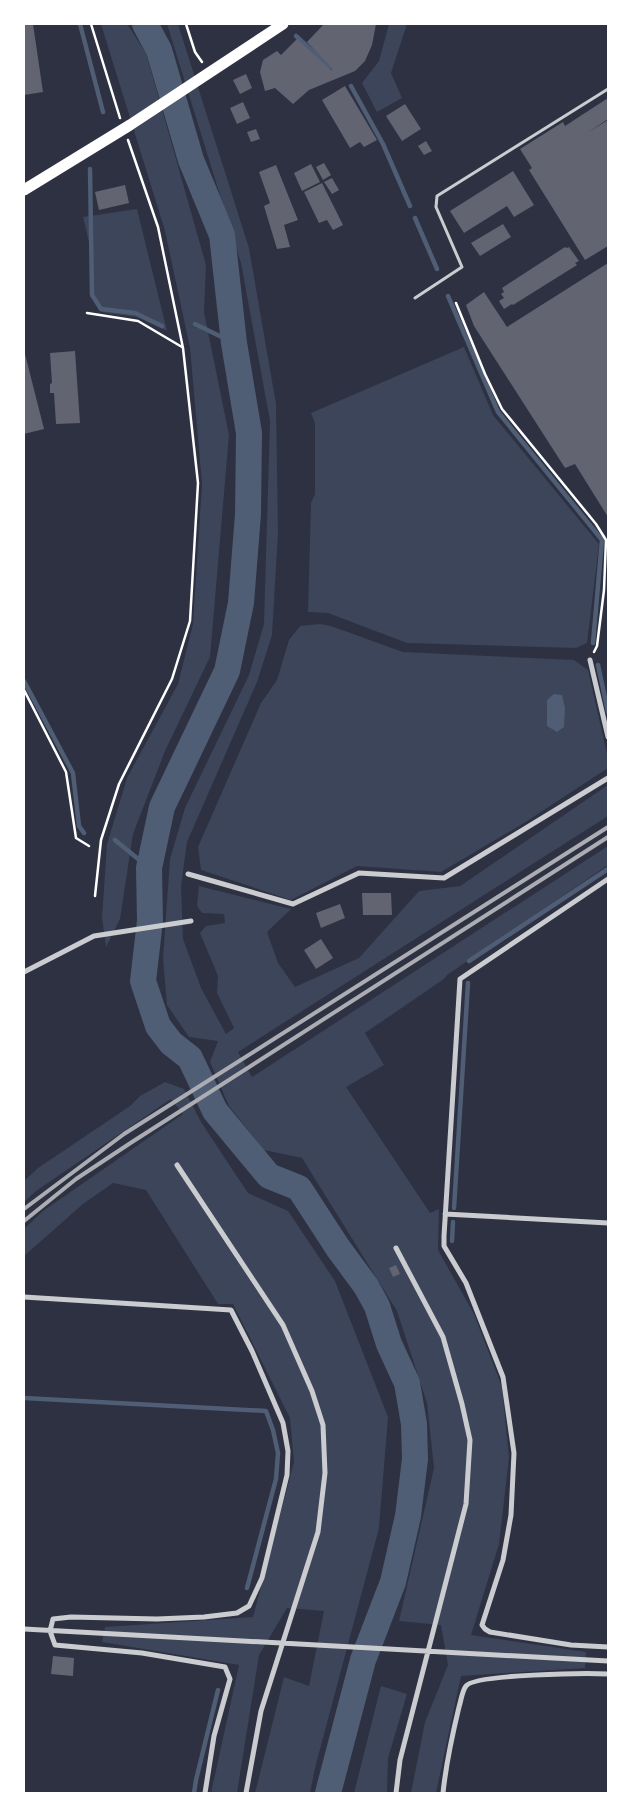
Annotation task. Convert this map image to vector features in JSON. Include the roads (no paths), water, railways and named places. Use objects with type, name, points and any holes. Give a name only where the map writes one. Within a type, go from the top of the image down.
[{"type":"highway","points":[[24,190],[127,126],[283,24]]},
{"type":"street","points":[[590,660],[608,737]]},
{"type":"street","points":[[188,874],[293,904],[359,873],[444,878],[608,778]]},
{"type":"street","points":[[608,880],[460,979],[444,1246],[466,1283],[503,1377],[514,1453],[512,1516],[503,1560],[482,1625],[484,1630],[571,1645],[608,1647]]},
{"type":"street","points":[[24,972],[94,936],[191,921]]},
{"type":"street","points":[[177,1165],[283,1325],[312,1391],[323,1425],[325,1473],[318,1532],[262,1712],[246,1793]]},
{"type":"street","points":[[445,1214],[608,1223]]},
{"type":"street","points":[[396,1248],[443,1337],[470,1440],[466,1504],[400,1760],[396,1793]]},
{"type":"street","points":[[24,1297],[231,1310],[252,1351],[283,1423],[288,1451],[287,1475],[264,1568],[249,1606],[237,1613],[204,1617],[157,1619],[71,1617],[53,1619],[50,1631],[55,1645],[142,1653],[224,1667],[230,1679],[214,1736],[205,1793]]},
{"type":"street","points":[[24,1629],[608,1662]]},
{"type":"street","points":[[443,1793],[446,1768],[462,1695],[464,1687],[470,1682],[484,1679],[549,1674],[608,1674]]},
{"type":"lane","points":[[415,298],[462,267],[436,207],[437,196],[608,89]]},
{"type":"waterway","points":[[80,24],[103,112]]},
{"type":"waterway","points":[[145,24],[159,50],[191,160],[222,235],[234,343],[249,433],[248,514],[241,603],[227,671],[162,807],[149,868],[150,921],[143,981],[158,1026],[171,1043],[190,1058],[215,1111],[269,1176],[299,1188],[338,1248],[366,1286],[377,1306],[389,1344],[407,1383],[414,1424],[415,1459],[408,1516],[393,1582],[363,1660],[328,1793]]},
{"type":"waterway","points":[[296,36],[330,67]]},
{"type":"waterway","points":[[351,86],[383,144],[410,206]]},
{"type":"waterway","points":[[90,169],[92,295],[101,309],[135,313],[162,326]]},
{"type":"waterway","points":[[415,218],[437,269]]},
{"type":"waterway","points":[[448,296],[498,412],[602,540],[593,643]]},
{"type":"waterway","points":[[195,324],[234,343]]},
{"type":"waterway","points":[[598,665],[608,712]]},
{"type":"waterway","points":[[24,681],[73,773],[79,826],[84,833]]},
{"type":"waterway","points":[[115,840],[149,868]]},
{"type":"waterway","points":[[469,961],[608,869]]},
{"type":"waterway","points":[[454,1208],[468,983]]},
{"type":"waterway","points":[[452,1241],[453,1222]]},
{"type":"waterway","points":[[24,1398],[266,1411],[273,1430],[278,1453],[276,1479],[247,1588]]},
{"type":"waterway","points":[[194,1793],[218,1690]]},
{"type":"railway","points":[[24,1209],[124,1134],[608,827]]},
{"type":"railway","points":[[24,1221],[76,1179],[132,1142],[608,837]]}]
